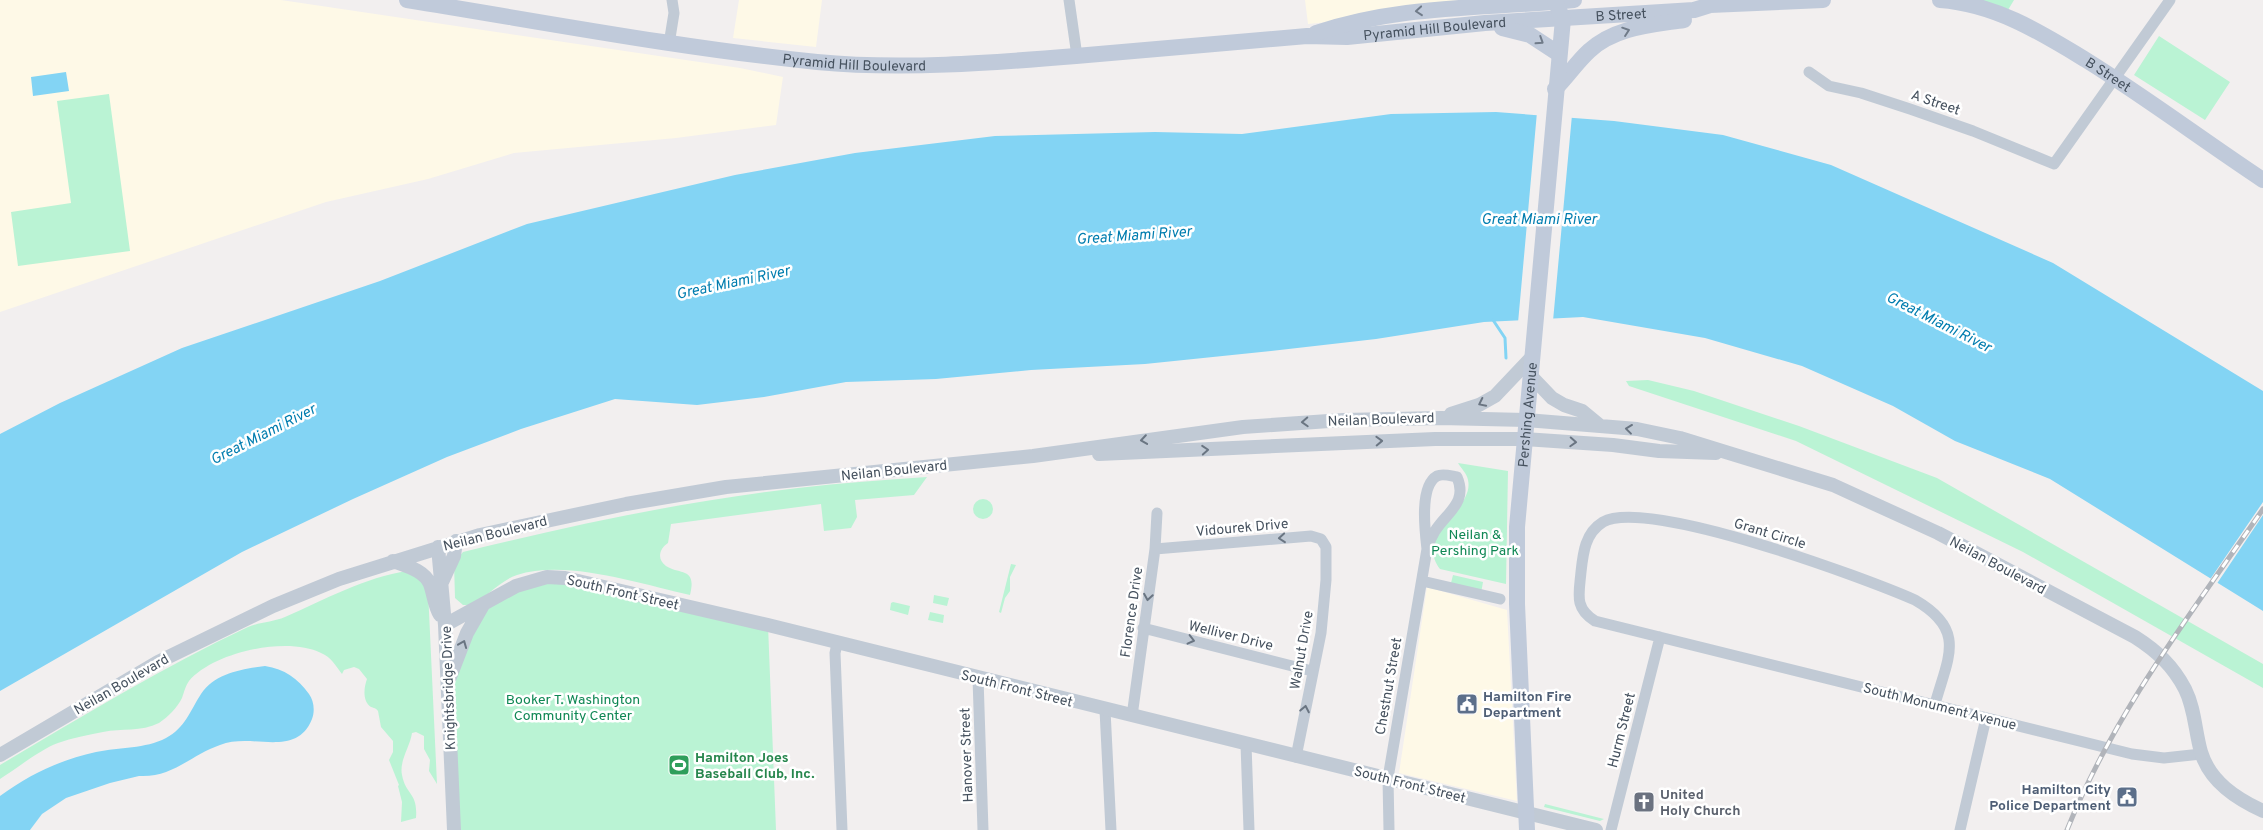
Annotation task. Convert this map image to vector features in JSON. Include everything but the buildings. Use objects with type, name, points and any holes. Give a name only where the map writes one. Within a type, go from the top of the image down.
[{"type":"main road","name":"Pyramid Hill Boulevard","points":[[408,0],[669,44],[815,62],[868,64],[977,63],[1307,36],[1355,37],[1485,24],[1563,19]]},
{"type":"main road","name":"Pyramid Hill Boulevard","points":[[1307,36],[1347,22],[1401,12],[1565,0]]},
{"type":"main road","points":[[1563,19],[1565,0]]},
{"type":"main road","name":"B Street","points":[[1563,19],[1694,10],[1706,2],[1764,4],[1823,0]]},
{"type":"main road","name":"B Street","points":[[1940,0],[1976,5],[2005,15],[2047,36],[2116,78],[2263,180]]},
{"type":"main road","points":[[1555,89],[1584,56],[1616,34],[1637,27],[1746,11],[1764,4]]},
{"type":"main road","name":"Pershing Avenue","points":[[1527,830],[1516,567],[1526,420],[1522,375],[1531,358],[1558,54],[1563,19]]},
{"type":"main road","points":[[1485,24],[1530,35],[1558,54]]},
{"type":"street","points":[[669,44],[674,13],[672,0]]},
{"type":"street","points":[[1069,0],[1077,56]]},
{"type":"street","points":[[2116,78],[2170,0]]},
{"type":"street","name":"A Street","points":[[1809,72],[1829,86],[1861,93],[1910,109],[1973,131],[2054,164],[2116,78]]},
{"type":"street","points":[[1441,418],[1488,400],[1522,375],[1552,398],[1564,405],[1582,411],[1599,425]]},
{"type":"street","name":"Neilan Boulevard","points":[[0,755],[158,662],[273,606],[339,579],[456,541],[572,514],[726,488],[1034,456],[1243,427],[1343,420],[1441,418],[1526,420],[1599,425],[1680,438],[1833,485],[1938,533],[2135,637],[2153,649],[2169,664],[2185,690],[2193,714],[2201,754]]},
{"type":"street","name":"Neilan Boulevard","points":[[1034,456],[1167,452],[1435,439],[1524,439],[1614,444],[1694,453],[1727,452]]},
{"type":"street","name":"Chestnut Street","points":[[1390,830],[1388,778],[1427,549],[1424,510],[1430,484],[1436,477],[1443,475],[1457,478],[1462,488],[1460,498],[1435,530],[1427,549]]},
{"type":"street","name":"Florence Drive","points":[[1132,716],[1155,549],[1157,513]]},
{"type":"street","name":"Grant Circle","points":[[1595,622],[1587,616],[1579,600],[1583,553],[1586,541],[1603,522],[1614,518],[1631,516],[1744,539],[1900,593],[1931,609],[1946,627],[1950,649],[1935,704]]},
{"type":"street","name":"Vidourek Drive","points":[[1155,549],[1311,536],[1321,539],[1326,547]]},
{"type":"street","points":[[441,583],[454,556],[456,541]]},
{"type":"street","name":"Knightsbridge Drive","points":[[438,547],[445,625],[454,830]]},
{"type":"street","name":"Walnut Drive","points":[[1296,757],[1321,633],[1326,580],[1326,547]]},
{"type":"street","points":[[393,561],[414,569],[430,583],[434,605],[445,625]]},
{"type":"street","name":"South Front Street","points":[[445,625],[502,593],[530,580],[547,577],[566,578],[1596,830]]},
{"type":"street","points":[[1422,581],[1500,598]]},
{"type":"street","points":[[448,685],[467,633],[483,605]]},
{"type":"street","name":"South Monument Avenue","points":[[1595,622],[2150,757],[2201,754]]},
{"type":"street","name":"Welliver Drive","points":[[1143,628],[1312,671]]},
{"type":"street","name":"Hurm Street","points":[[1611,830],[1660,637]]},
{"type":"street","points":[[837,644],[835,653],[836,718],[842,830]]},
{"type":"street","name":"Hanover Street","points":[[978,678],[983,830]]},
{"type":"street","points":[[1105,710],[1112,830]]},
{"type":"street","points":[[1960,830],[1986,718]]},
{"type":"street","points":[[1246,744],[1249,830]]},
{"type":"street","points":[[2201,754],[2220,784],[2240,800],[2263,811]]},
{"type":"shaded area","points":[[0,0],[281,0],[740,68],[783,77],[776,125],[676,138],[514,153],[428,179],[326,202],[0,312]]},
{"type":"shaded area","points":[[739,0],[822,0],[816,47],[733,38]]},
{"type":"shaded area","points":[[1305,0],[1516,0],[1489,6],[1308,24]]},
{"type":"shaded area","points":[[1427,587],[1507,610],[1517,801],[1399,773]]},
{"type":"green space","points":[[1941,0],[2014,0],[2005,15]]},
{"type":"green space","points":[[2159,36],[2230,82],[2205,120],[2134,75]]},
{"type":"green space","points":[[109,94],[130,251],[18,266],[11,212],[71,203],[57,101]]},
{"type":"green space","points":[[1648,380],[1694,391],[1799,426],[1937,478],[2263,664],[2263,688],[2023,552],[1796,441],[1629,386],[1626,381]]},
{"type":"green space","name":"Neilan & Pershing Park","points":[[1458,463],[1508,471],[1506,584],[1440,569],[1434,556],[1434,545],[1439,533],[1463,502],[1468,491],[1468,480]]},
{"type":"green space","points":[[927,477],[914,495],[855,500],[857,517],[851,528],[824,531],[821,504],[671,524],[668,543],[663,548],[660,557],[666,566],[686,573],[689,576],[692,586],[690,595],[603,575],[558,570],[536,571],[517,575],[504,581],[481,599],[469,605],[463,605],[455,598],[454,563],[463,552],[588,523],[756,493],[814,486]]},
{"type":"green space","points":[[979,499],[987,499],[993,505],[993,513],[987,519],[979,519],[973,513],[973,505]]},
{"type":"green space","points":[[1011,564],[1016,565],[1010,577],[1010,591],[1005,598],[1001,613],[999,612]]},
{"type":"green space","points":[[408,571],[423,580],[428,590],[437,784],[429,771],[430,760],[424,749],[424,736],[416,732],[412,733],[401,770],[406,787],[414,799],[416,818],[401,822],[402,802],[399,785],[389,760],[393,752],[393,741],[381,727],[378,711],[366,701],[367,679],[359,669],[354,667],[344,670],[342,674],[325,655],[307,648],[290,646],[252,650],[215,662],[200,671],[189,681],[178,705],[159,723],[145,728],[103,732],[58,743],[36,754],[0,779],[0,765],[122,693],[216,642],[248,627],[285,617],[376,578]]},
{"type":"green space","points":[[1453,575],[1483,582],[1480,599],[1449,591]]},
{"type":"green space","name":"Booker T. Washington Community Center","points":[[547,577],[768,625],[776,830],[454,830],[448,685],[483,605]]},
{"type":"green space","points":[[934,595],[949,598],[947,606],[933,603]]},
{"type":"green space","points":[[891,603],[910,606],[908,615],[890,610]]},
{"type":"green space","points":[[930,612],[944,615],[943,623],[928,620]]},
{"type":"green space","points":[[1545,804],[1604,819],[1600,821],[1544,807]]},
{"type":"water","points":[[66,72],[69,91],[33,96],[31,77]]},
{"type":"water","name":"Great Miami River","points":[[1496,112],[1614,121],[1723,135],[1831,165],[2053,263],[2263,391],[2263,611],[2050,479],[1955,441],[1893,406],[1802,366],[1705,338],[1583,317],[1484,322],[1376,339],[1145,364],[1031,370],[936,379],[846,382],[764,397],[697,405],[615,399],[521,429],[447,457],[353,499],[242,552],[0,691],[0,434],[60,403],[182,348],[380,281],[527,224],[735,175],[855,153],[995,136],[1155,132],[1242,134],[1391,114]]},
{"type":"water","points":[[265,666],[279,669],[290,675],[304,688],[312,700],[314,709],[312,719],[305,731],[295,738],[284,741],[246,741],[220,745],[171,770],[151,776],[139,776],[110,783],[66,798],[42,814],[30,830],[0,830],[0,796],[23,781],[46,769],[83,755],[158,742],[173,734],[183,724],[201,694],[214,681],[230,673]]},
{"type":"pier","points":[[1537,112],[1572,115],[1553,321],[1518,323]]},
{"type":"pier","points":[[2263,502],[2263,515],[2216,585],[2209,581]]},
{"type":"waterway","points":[[1493,320],[1505,338],[1506,358]]},
{"type":"railway","points":[[2067,830],[2107,745],[2131,704],[2182,625],[2263,509]]},
{"type":"place","name":"Hamilton Fire Department","points":[[1467,704]]},
{"type":"place","name":"Hamilton Joes Baseball Club, Inc.","points":[[679,765]]},
{"type":"place","name":"Hamilton City Police Department","points":[[2127,797]]},
{"type":"place","name":"United Holy Church","points":[[1644,802]]}]
